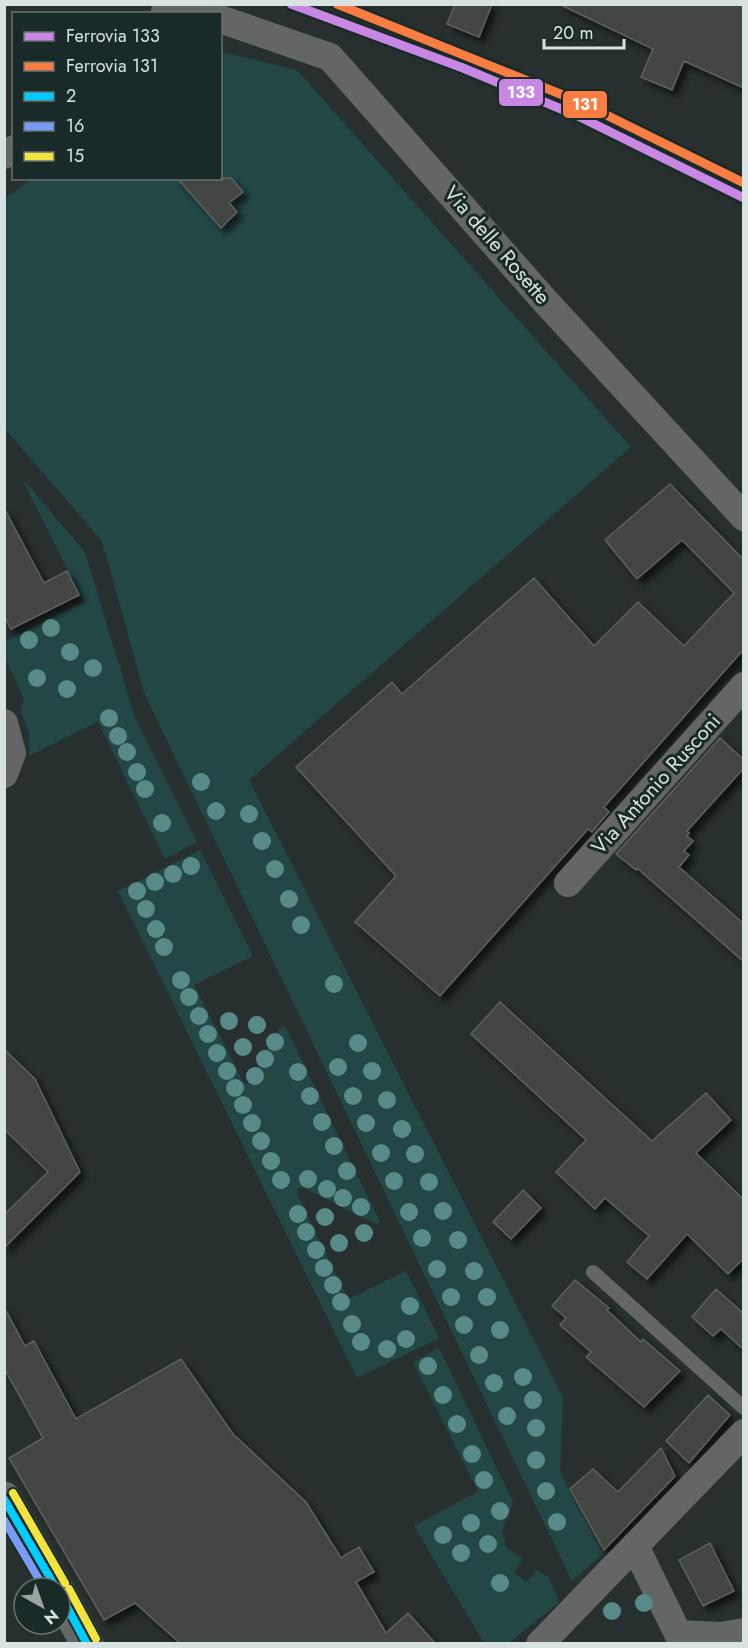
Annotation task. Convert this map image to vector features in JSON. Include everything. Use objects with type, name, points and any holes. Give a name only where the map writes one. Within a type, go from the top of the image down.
[{"type":"main road","points":[[4,1498],[49,1576]]},
{"type":"main road","points":[[72,1616],[87,1644]]},
{"type":"street","points":[[166,10],[198,12]]},
{"type":"street","name":"Via delle Rosette","points":[[222,21],[330,57],[353,80],[545,301],[744,517]]},
{"type":"street","name":"Via Antonio Rusconi","points":[[568,883],[744,686]]},
{"type":"street","points":[[4,723],[12,753],[4,774]]},
{"type":"street","points":[[540,1644],[744,1433]]},
{"type":"street","points":[[635,1546],[681,1639],[744,1632]]},
{"type":"lane","points":[[593,1272],[744,1408]]},
{"type":"shaded area","points":[[222,52],[297,70],[631,447],[249,780],[563,1397],[560,1472],[603,1554],[572,1581],[145,695],[102,541],[5,429],[4,199],[30,180],[222,180]]},
{"type":"shaded area","points":[[21,477],[85,552],[135,718],[197,842],[165,859],[98,722],[29,756],[29,734],[21,711],[24,699],[5,658],[5,641],[84,602]]},
{"type":"shaded area","points":[[200,850],[253,956],[194,985],[244,1083],[248,1083],[280,1028],[285,1026],[380,1222],[376,1224],[302,1187],[297,1189],[297,1194],[348,1299],[406,1271],[439,1338],[357,1378],[118,891]]},
{"type":"shaded area","points":[[439,1348],[513,1502],[502,1531],[506,1547],[523,1559],[514,1572],[526,1582],[537,1570],[549,1578],[559,1602],[509,1643],[484,1643],[414,1526],[478,1491],[413,1362]]},
{"type":"building","points":[[455,4],[492,4],[479,37],[447,24]]},
{"type":"building","points":[[559,4],[744,4],[744,88],[684,61],[672,90],[641,77],[653,49]]},
{"type":"building","points":[[231,178],[243,192],[229,203],[237,212],[221,228],[179,180]]},
{"type":"building","points":[[670,484],[744,560],[744,649],[604,807],[609,812],[592,832],[588,829],[440,996],[355,922],[396,876],[296,767],[392,682],[402,694],[534,578],[594,646],[638,602],[684,646],[734,593],[682,540],[637,579],[605,540]]},
{"type":"building","points":[[4,508],[44,583],[67,571],[79,595],[11,629],[4,616]]},
{"type":"building","points":[[720,738],[744,760],[744,768],[687,831],[689,833],[687,836],[693,841],[684,851],[689,855],[679,867],[744,924],[744,962],[637,868],[636,870],[616,854]]},
{"type":"building","points":[[500,1002],[652,1141],[706,1093],[731,1120],[696,1153],[744,1200],[744,1258],[728,1274],[687,1234],[647,1279],[627,1262],[649,1236],[605,1198],[595,1209],[556,1172],[586,1140],[471,1034]]},
{"type":"building","points":[[4,1049],[35,1079],[80,1172],[4,1248],[4,1215],[48,1172],[4,1129]]},
{"type":"building","points":[[523,1190],[541,1208],[511,1239],[493,1222]]},
{"type":"building","points":[[575,1280],[609,1308],[607,1310],[641,1342],[643,1339],[680,1371],[644,1407],[586,1357],[591,1352],[560,1325],[566,1318],[552,1306]]},
{"type":"building","points":[[716,1289],[742,1312],[744,1350],[721,1329],[713,1336],[692,1317]]},
{"type":"building","points":[[4,1307],[25,1346],[34,1341],[76,1419],[181,1359],[233,1434],[306,1502],[341,1558],[359,1547],[374,1572],[356,1582],[386,1633],[408,1613],[436,1644],[181,1644],[135,1603],[104,1620],[9,1458],[43,1438],[4,1368]]},
{"type":"building","points":[[708,1395],[730,1415],[689,1463],[666,1441]]},
{"type":"building","points":[[661,1448],[675,1476],[604,1550],[570,1489],[593,1469],[618,1492]]},
{"type":"building","points":[[710,1543],[734,1591],[703,1606],[679,1560]]},
{"type":"rail line","name":"133","points":[[291,4],[463,68],[578,116],[744,198]]},
{"type":"rail line","name":"131","points":[[337,4],[580,102],[744,183]]},
{"type":"transit line","name":"15","points":[[13,1493],[61,1576]]},
{"type":"transit line","name":"2","points":[[4,1499],[49,1576]]},
{"type":"transit line","name":"16","points":[[4,1520],[37,1576]]},
{"type":"transit line","name":"15","points":[[72,1595],[96,1639]]},
{"type":"transit line","name":"2","points":[[72,1616],[87,1644]]}]
